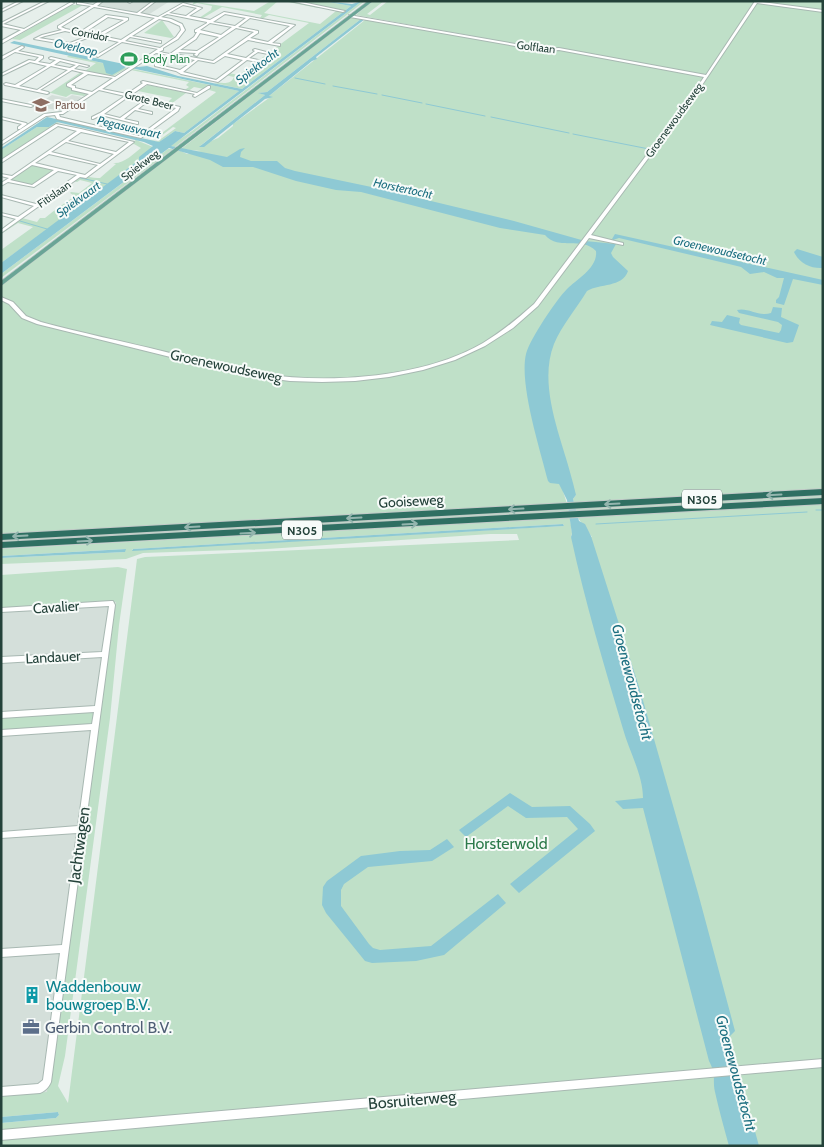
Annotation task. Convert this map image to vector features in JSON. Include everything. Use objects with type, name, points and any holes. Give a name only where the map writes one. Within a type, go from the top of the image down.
[{"type":"highway","name":"Gooiseweg","points":[[1,537],[823,492]]},
{"type":"highway","name":"Gooiseweg","points":[[1,545],[823,501]]},
{"type":"main road","name":"Spiekweg","points":[[1,284],[370,1]]},
{"type":"street","points":[[1,12],[22,1]]},
{"type":"street","points":[[1,25],[15,16],[48,1]]},
{"type":"street","points":[[95,5],[102,1]]},
{"type":"street","points":[[137,13],[155,1]]},
{"type":"street","points":[[291,1],[343,10]]},
{"type":"street","points":[[756,1],[823,11]]},
{"type":"street","name":"Groenewoudseweg","points":[[1,298],[11,303],[20,314],[39,323],[237,371],[289,379],[362,378],[407,371],[443,362],[469,352],[498,337],[523,319],[536,306],[707,76],[756,1]]},
{"type":"street","points":[[1,43],[75,2],[137,13],[178,23],[183,30],[180,36],[101,89]]},
{"type":"street","points":[[98,56],[181,4],[200,8],[186,17]]},
{"type":"street","name":"Corridor","points":[[95,5],[59,26],[65,30],[161,49]]},
{"type":"street","points":[[1,12],[15,16]]},
{"type":"street","points":[[156,52],[214,62],[248,39],[256,31],[166,13]]},
{"type":"street","points":[[221,36],[196,31],[224,13],[293,25],[269,43]]},
{"type":"street","points":[[97,14],[136,21]]},
{"type":"street","name":"Golflaan","points":[[352,15],[534,48],[558,49],[707,76]]},
{"type":"street","points":[[81,33],[107,16]]},
{"type":"street","points":[[176,51],[197,53],[250,17]]},
{"type":"street","points":[[98,36],[126,19]]},
{"type":"street","points":[[1,25],[24,30]]},
{"type":"street","points":[[65,30],[55,34],[47,33],[36,39],[70,44],[93,35]]},
{"type":"street","points":[[200,31],[195,38],[156,65],[217,80],[256,51],[268,53]]},
{"type":"street","points":[[132,36],[160,42]]},
{"type":"street","points":[[139,44],[146,39]]},
{"type":"street","points":[[248,39],[280,45]]},
{"type":"street","points":[[69,51],[70,44]]},
{"type":"street","points":[[1,59],[22,47]]},
{"type":"street","points":[[15,52],[42,57],[37,62]]},
{"type":"street","points":[[225,55],[257,61]]},
{"type":"street","points":[[164,67],[179,57]]},
{"type":"street","points":[[51,58],[87,66]]},
{"type":"street","points":[[173,69],[188,59]]},
{"type":"street","points":[[16,86],[59,60]]},
{"type":"street","points":[[180,72],[197,60]]},
{"type":"street","points":[[1,76],[25,62],[37,62],[116,78]]},
{"type":"street","points":[[37,91],[79,64]]},
{"type":"street","points":[[88,72],[68,85],[89,95],[130,72],[131,69]]},
{"type":"street","points":[[93,118],[129,95],[146,81],[153,85],[198,94]]},
{"type":"street","points":[[153,85],[158,81]]},
{"type":"street","points":[[6,84],[47,93]]},
{"type":"street","points":[[164,87],[170,84]]},
{"type":"street","points":[[176,90],[181,86]]},
{"type":"street","points":[[194,97],[209,87]]},
{"type":"street","name":"Grote Beer","points":[[58,116],[140,137],[177,110],[178,107],[101,89]]},
{"type":"street","points":[[1,144],[47,114],[58,116],[92,97],[89,95]]},
{"type":"street","points":[[121,119],[149,99]]},
{"type":"street","points":[[1,100],[30,106]]},
{"type":"street","points":[[134,110],[151,113]]},
{"type":"street","points":[[101,114],[137,123]]},
{"type":"street","points":[[3,117],[33,123]]},
{"type":"street","points":[[1,139],[25,124],[3,117]]},
{"type":"street","points":[[1,162],[57,125],[81,130]]},
{"type":"street","points":[[1,185],[81,130]]},
{"type":"street","name":"Fitislaan","points":[[1,232],[80,176],[85,177],[132,142],[81,130]]},
{"type":"street","points":[[65,141],[117,153]]},
{"type":"street","points":[[48,152],[101,165]]},
{"type":"street","points":[[32,164],[80,176]]},
{"type":"street","points":[[7,181],[31,187],[57,170]]},
{"type":"street","points":[[1,175],[12,177]]},
{"type":"street","points":[[1,196],[37,206]]},
{"type":"street","points":[[1,214],[19,219]]},
{"type":"street","points":[[588,236],[621,244]]},
{"type":"street","name":"Cavalier","points":[[1,610],[111,603]]},
{"type":"street","name":"Jachtwagen","points":[[1,1092],[44,1086],[46,1082],[111,603]]},
{"type":"street","name":"Landauer","points":[[1,660],[105,654]]},
{"type":"street","points":[[1,715],[97,709]]},
{"type":"street","points":[[1,733],[95,727]]},
{"type":"street","points":[[1,834],[81,829]]},
{"type":"street","points":[[1,953],[64,949]]},
{"type":"street","name":"Bosruiterweg","points":[[1,1134],[823,1063]]},
{"type":"shaded area","points":[[170,1],[148,15],[85,2]]},
{"type":"shaded area","points":[[52,95],[67,98],[72,95],[82,97],[61,111],[35,106]]},
{"type":"shaded area","points":[[116,601],[48,1095],[1,1100],[1,608]]},
{"type":"green space","points":[[190,1],[254,11],[269,2],[278,1],[264,13],[320,24],[336,11],[283,1],[324,1],[351,6],[242,89],[214,83],[230,82],[234,77],[225,75],[228,73],[239,75],[309,23],[269,15],[262,19],[260,18],[262,15],[222,7],[201,19],[199,18],[211,10],[212,6],[197,3],[192,5],[194,2]]},
{"type":"green space","points":[[362,1],[365,1],[175,147],[170,146],[192,131]]},
{"type":"green space","points":[[372,1],[384,1],[367,14],[370,15],[388,1],[755,1],[749,10],[756,1],[823,1],[823,490],[574,504],[573,499],[576,495],[563,491],[567,504],[1,536],[1,285],[176,151],[179,150],[187,154],[201,151],[181,149],[351,17],[540,50],[561,49],[560,47],[544,49],[356,15]],"holes":[[[361,19],[365,20],[269,96],[269,98],[233,124],[218,138],[200,146],[265,95],[259,93],[267,92]]]},
{"type":"green space","points":[[71,5],[83,5],[20,40],[12,39]]},
{"type":"green space","points":[[162,20],[174,37],[144,33]]},
{"type":"green space","points":[[69,55],[127,68],[113,76],[85,71],[96,63],[67,57]]},
{"type":"green space","points":[[131,70],[210,85],[204,89],[194,87],[187,92],[183,91],[189,87],[186,85],[189,82]]},
{"type":"green space","points":[[81,72],[86,73],[67,85],[71,89],[88,93],[84,96],[71,94],[66,97],[40,90],[51,92]]},
{"type":"green space","points":[[148,85],[186,93],[171,104],[167,103],[172,98],[138,91]]},
{"type":"green space","points":[[211,85],[239,91],[184,133],[175,131],[159,142],[139,139],[158,141],[176,128],[173,127],[157,139],[154,139],[215,93],[206,89]]},
{"type":"green space","points":[[57,122],[59,123],[1,160],[1,150],[37,127],[49,127]]},
{"type":"green space","points":[[136,140],[153,147],[82,204],[1,263],[1,250],[33,227],[18,223],[1,233],[22,218],[37,222],[40,218],[45,218],[75,196],[71,192],[79,193],[92,183],[80,180],[77,182],[73,181],[84,176],[100,178],[116,164],[113,163],[125,160],[141,148],[134,144],[129,145]]},
{"type":"green space","points":[[168,149],[173,149],[1,278],[1,274]]},
{"type":"green space","points":[[32,165],[54,170],[32,186],[9,180]]},
{"type":"green space","points":[[823,494],[823,500],[577,512],[575,507]]},
{"type":"green space","name":"Horsterwold","points":[[823,503],[823,1146],[1,1146],[1,1123],[56,1118],[59,1115],[58,1112],[1,1117],[1,1096],[47,1092],[116,602],[1,608],[1,575],[118,567],[127,569],[119,625],[110,718],[65,1056],[58,1086],[68,1103],[137,559],[145,557],[519,540],[517,534],[490,534],[267,549],[143,553],[126,559],[1,564],[1,558],[125,552],[125,549],[1,556],[1,549],[570,518],[571,538],[592,537],[578,518]],"holes":[[[563,524],[564,526],[132,550]]]},
{"type":"green space","points":[[568,508],[569,513],[1,543],[1,539]]},
{"type":"green space","points":[[93,712],[95,714],[93,722],[88,725],[1,730],[1,717]]},
{"type":"water","name":"Groenewoudsetocht","points":[[324,1],[352,4],[362,1],[171,146],[227,157],[245,148],[241,152],[240,157],[251,161],[277,161],[285,168],[295,171],[381,189],[514,221],[585,241],[616,244],[611,253],[628,271],[616,283],[587,291],[565,324],[554,344],[550,361],[548,378],[550,396],[553,414],[576,495],[573,499],[579,521],[585,524],[591,536],[640,690],[698,893],[735,1031],[730,1036],[734,1075],[744,1091],[759,1146],[729,1146],[714,1088],[713,1070],[709,1061],[643,808],[623,809],[615,801],[643,798],[641,781],[623,729],[576,561],[567,500],[559,484],[548,481],[528,399],[525,367],[528,347],[567,289],[586,273],[594,263],[596,251],[584,244],[557,242],[545,235],[500,228],[361,192],[336,190],[296,181],[253,167],[223,167],[210,160],[169,148],[1,274],[1,263],[139,160],[139,157],[153,146],[144,142],[57,122],[49,127],[37,127],[1,150],[1,148],[47,117],[159,142],[175,131],[184,133],[239,91],[126,67],[112,75],[106,73],[103,63],[10,43],[14,41],[138,67],[147,66],[178,76],[242,89],[351,6]]},
{"type":"water","points":[[361,19],[365,19],[269,96],[273,97],[265,99],[204,147],[199,147],[265,95],[258,93],[267,92]]},
{"type":"water","points":[[615,234],[823,280],[823,285],[793,279],[784,305],[776,303],[776,300],[779,297],[784,278],[777,278],[764,272],[750,274],[741,267],[729,264],[619,238],[613,240]]},
{"type":"water","points":[[797,249],[823,257],[823,268],[814,267],[802,262],[794,252]]},
{"type":"water","points":[[773,307],[782,308],[781,317],[799,325],[793,342],[787,343],[710,325],[712,321],[722,322],[727,315],[740,318],[739,323],[741,325],[779,333],[782,325],[778,322],[739,313],[737,310],[741,309],[767,314],[771,313]]},
{"type":"water","points":[[563,524],[564,526],[132,551],[133,549]]},
{"type":"water","points":[[126,549],[125,552],[1,558],[1,556]]},
{"type":"water","points":[[510,793],[532,807],[570,806],[595,831],[519,893],[510,884],[578,829],[567,817],[526,818],[508,806],[466,837],[459,830]]},
{"type":"water","points":[[447,839],[454,847],[432,861],[368,867],[344,884],[341,890],[341,906],[369,944],[373,948],[380,950],[431,946],[498,894],[506,903],[444,955],[416,961],[372,963],[365,961],[326,913],[322,905],[323,887],[327,881],[361,856],[400,851],[430,850]]},
{"type":"water","points":[[58,1112],[59,1115],[56,1118],[1,1123],[1,1117]]},
{"type":"waterway","points":[[770,5],[810,10]]},
{"type":"waterway","points":[[295,78],[325,84]]},
{"type":"waterway","points":[[333,86],[377,94]]},
{"type":"waterway","points":[[382,95],[422,103]]},
{"type":"waterway","points":[[426,104],[485,116]]},
{"type":"waterway","points":[[491,117],[569,133]]},
{"type":"waterway","points":[[573,134],[649,149]]},
{"type":"waterway","name":"Spiekvaart","points":[[81,178],[107,184]]},
{"type":"waterway","points":[[20,221],[47,229]]},
{"type":"waterway","points":[[816,510],[823,510]]},
{"type":"waterway","points":[[596,524],[807,512]]},
{"type":"place","name":"Body Plan","points":[[129,59]]},
{"type":"place","name":"Partou","points":[[41,105]]},
{"type":"place","name":"Waddenbouw bouwgroep B.V.","points":[[32,995]]},
{"type":"place","name":"Gerbin Control B.V.","points":[[31,1027]]},
{"type":"water label","name":"Overloop","points":[[76,47]]},
{"type":"water label","name":"Spiektocht","points":[[257,66]]},
{"type":"water label","name":"Pegasusvaart","points":[[129,127]]},
{"type":"water label","name":"Horstertocht","points":[[403,188]]}]
